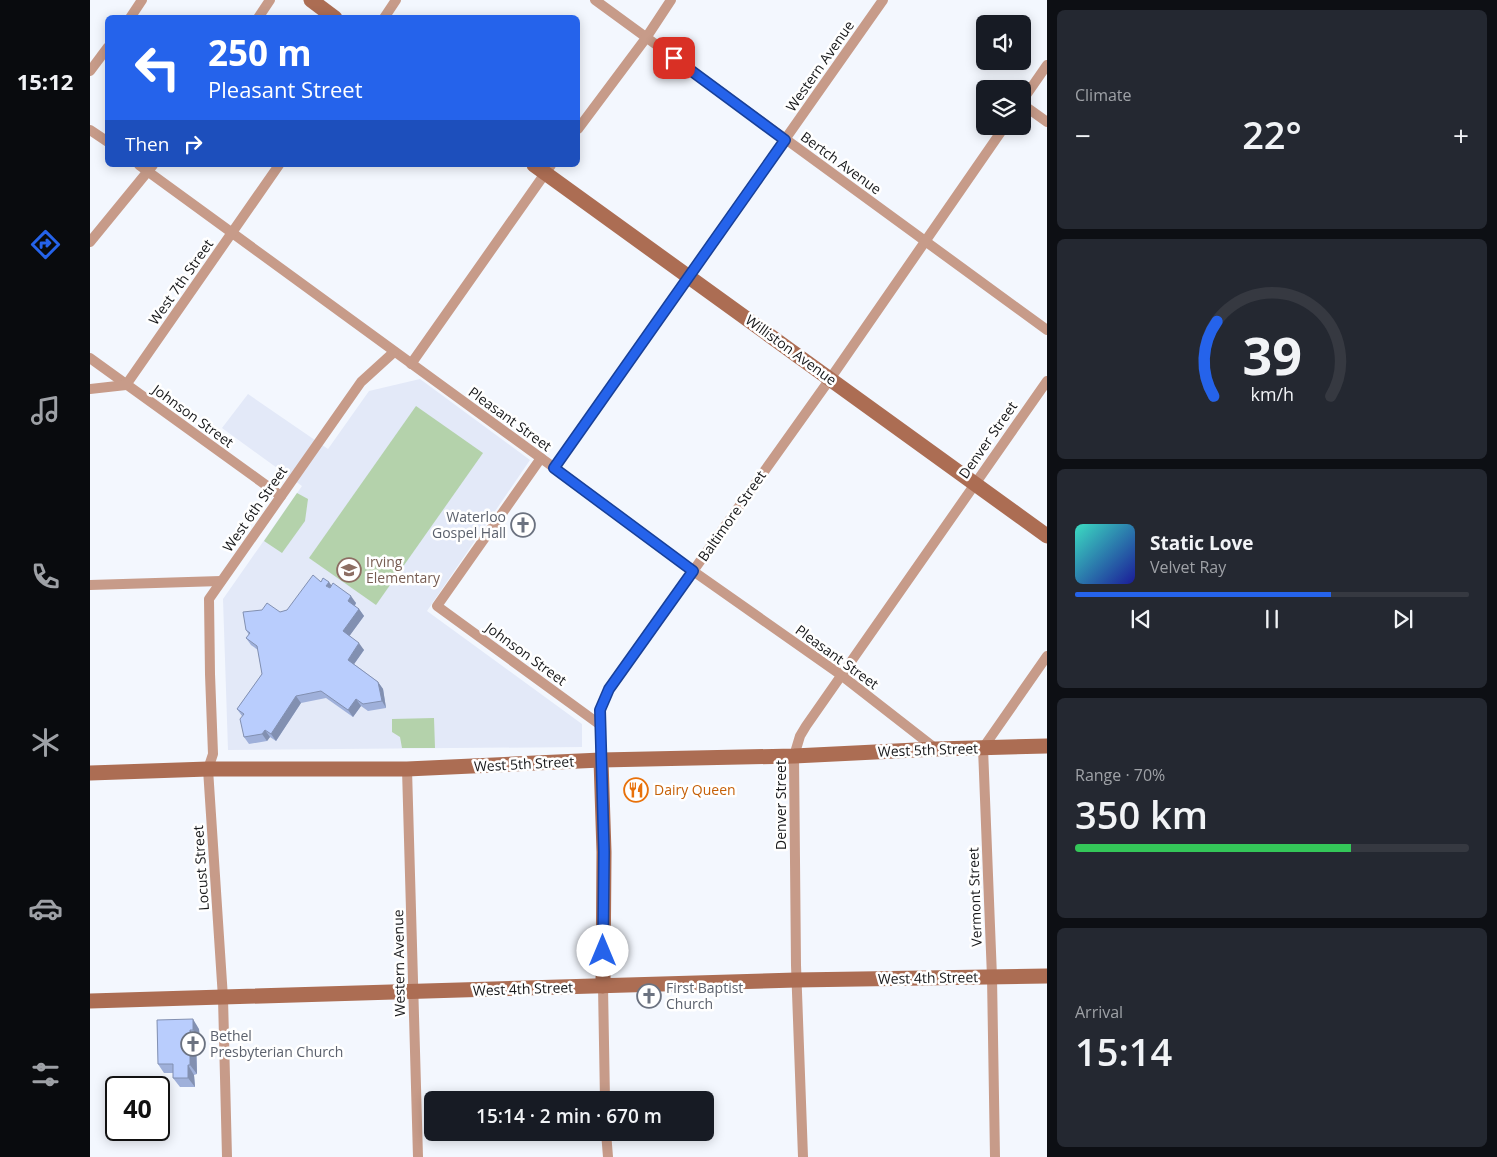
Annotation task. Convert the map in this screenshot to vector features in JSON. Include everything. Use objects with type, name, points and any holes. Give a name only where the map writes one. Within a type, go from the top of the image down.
[{"type":"main road","points":[[311,0],[331,15]]},
{"type":"main road","name":"Williston Avenue","points":[[543,168],[1047,536]]},
{"type":"main road","name":"West 5th Street","points":[[90,772],[208,769],[407,770],[601,760],[794,756],[936,748],[1047,746]]},
{"type":"main road","name":"Baltimore Street","points":[[601,760],[604,852],[603,986]]},
{"type":"main road","name":"West 4th Street","points":[[90,1001],[796,980],[1047,976]]},
{"type":"street","points":[[132,15],[142,0]]},
{"type":"street","points":[[260,15],[270,0]]},
{"type":"street","points":[[386,15],[396,0]]},
{"type":"street","name":"Bertch Avenue","points":[[595,0],[1047,330]]},
{"type":"street","points":[[580,126],[646,38],[671,0]]},
{"type":"street","name":"Western Avenue","points":[[554,468],[883,0]]},
{"type":"street","points":[[90,71],[105,51]]},
{"type":"street","points":[[1031,89],[1047,65]]},
{"type":"street","points":[[1031,109],[1047,122]]},
{"type":"street","points":[[90,130],[105,140]]},
{"type":"street","name":"Baltimore Street","points":[[601,760],[600,710],[609,689],[830,379],[999,135]]},
{"type":"street","name":"West 7th Street","points":[[126,385],[278,167]]},
{"type":"street","points":[[90,242],[150,168]]},
{"type":"street","name":"Pleasant Street","points":[[150,168],[231,233],[693,571],[841,675],[936,748]]},
{"type":"street","points":[[411,364],[543,168]]},
{"type":"street","name":"West 6th Street","points":[[222,581],[361,382],[394,352]]},
{"type":"street","name":"Johnson Street","points":[[90,358],[281,496]]},
{"type":"street","name":"Denver Street","points":[[802,1157],[796,980],[794,756],[800,736],[1047,381]]},
{"type":"street","points":[[90,389],[126,385]]},
{"type":"street","name":"Johnson Street","points":[[541,458],[437,606],[599,724]]},
{"type":"street","points":[[90,585],[222,581]]},
{"type":"street","name":"Locust Street","points":[[222,581],[210,599],[213,754],[208,769],[223,998],[228,1157]]},
{"type":"street","points":[[983,748],[1047,656]]},
{"type":"street","name":"Vermont Street","points":[[983,748],[992,978],[995,1157]]},
{"type":"street","name":"Western Avenue","points":[[407,770],[418,1157]]},
{"type":"street","name":"Baltimore Street","points":[[603,986],[605,1091]]},
{"type":"street","points":[[607,1141],[608,1157]]},
{"type":"shaded area","name":"Irving Elementary","points":[[420,379],[530,460],[427,611],[582,724],[582,747],[228,750],[223,599],[302,486],[222,428],[248,394],[328,449],[369,391]]},
{"type":"green space","points":[[416,406],[483,453],[376,605],[309,558]]},
{"type":"green space","points":[[297,493],[308,499],[305,521],[282,553],[264,541]]},
{"type":"green space","points":[[434,718],[435,748],[402,748],[400,737],[392,732],[392,719]]},
{"type":"building","name":"Irving Elementary","points":[[313,575],[321,582],[323,578],[329,582],[326,586],[330,588],[333,583],[351,596],[348,601],[359,609],[343,631],[359,643],[348,660],[378,682],[382,701],[363,704],[356,699],[348,710],[321,691],[296,696],[271,734],[265,730],[262,734],[244,737],[240,719],[244,714],[237,709],[262,674],[257,646],[246,638],[250,633],[246,630],[243,612],[262,610],[267,603],[280,612],[287,610]]},
{"type":"building","points":[[193,1019],[193,1030],[190,1030],[188,1078],[173,1078],[173,1064],[158,1064],[157,1020]]},
{"type":"place","name":"Waterloo Gospel Hall","points":[[523,525]]},
{"type":"place","name":"Irving Elementary","points":[[349,570]]},
{"type":"place","name":"Dairy Queen","points":[[636,790]]},
{"type":"place","name":"First Baptist Church","points":[[649,996]]},
{"type":"place","name":"Bethel Presbyterian Church","points":[[193,1044]]},
{"type":"route","points":[[603,951],[604,852],[600,710],[609,689],[693,571],[554,468],[785,140],[674,58]]}]
